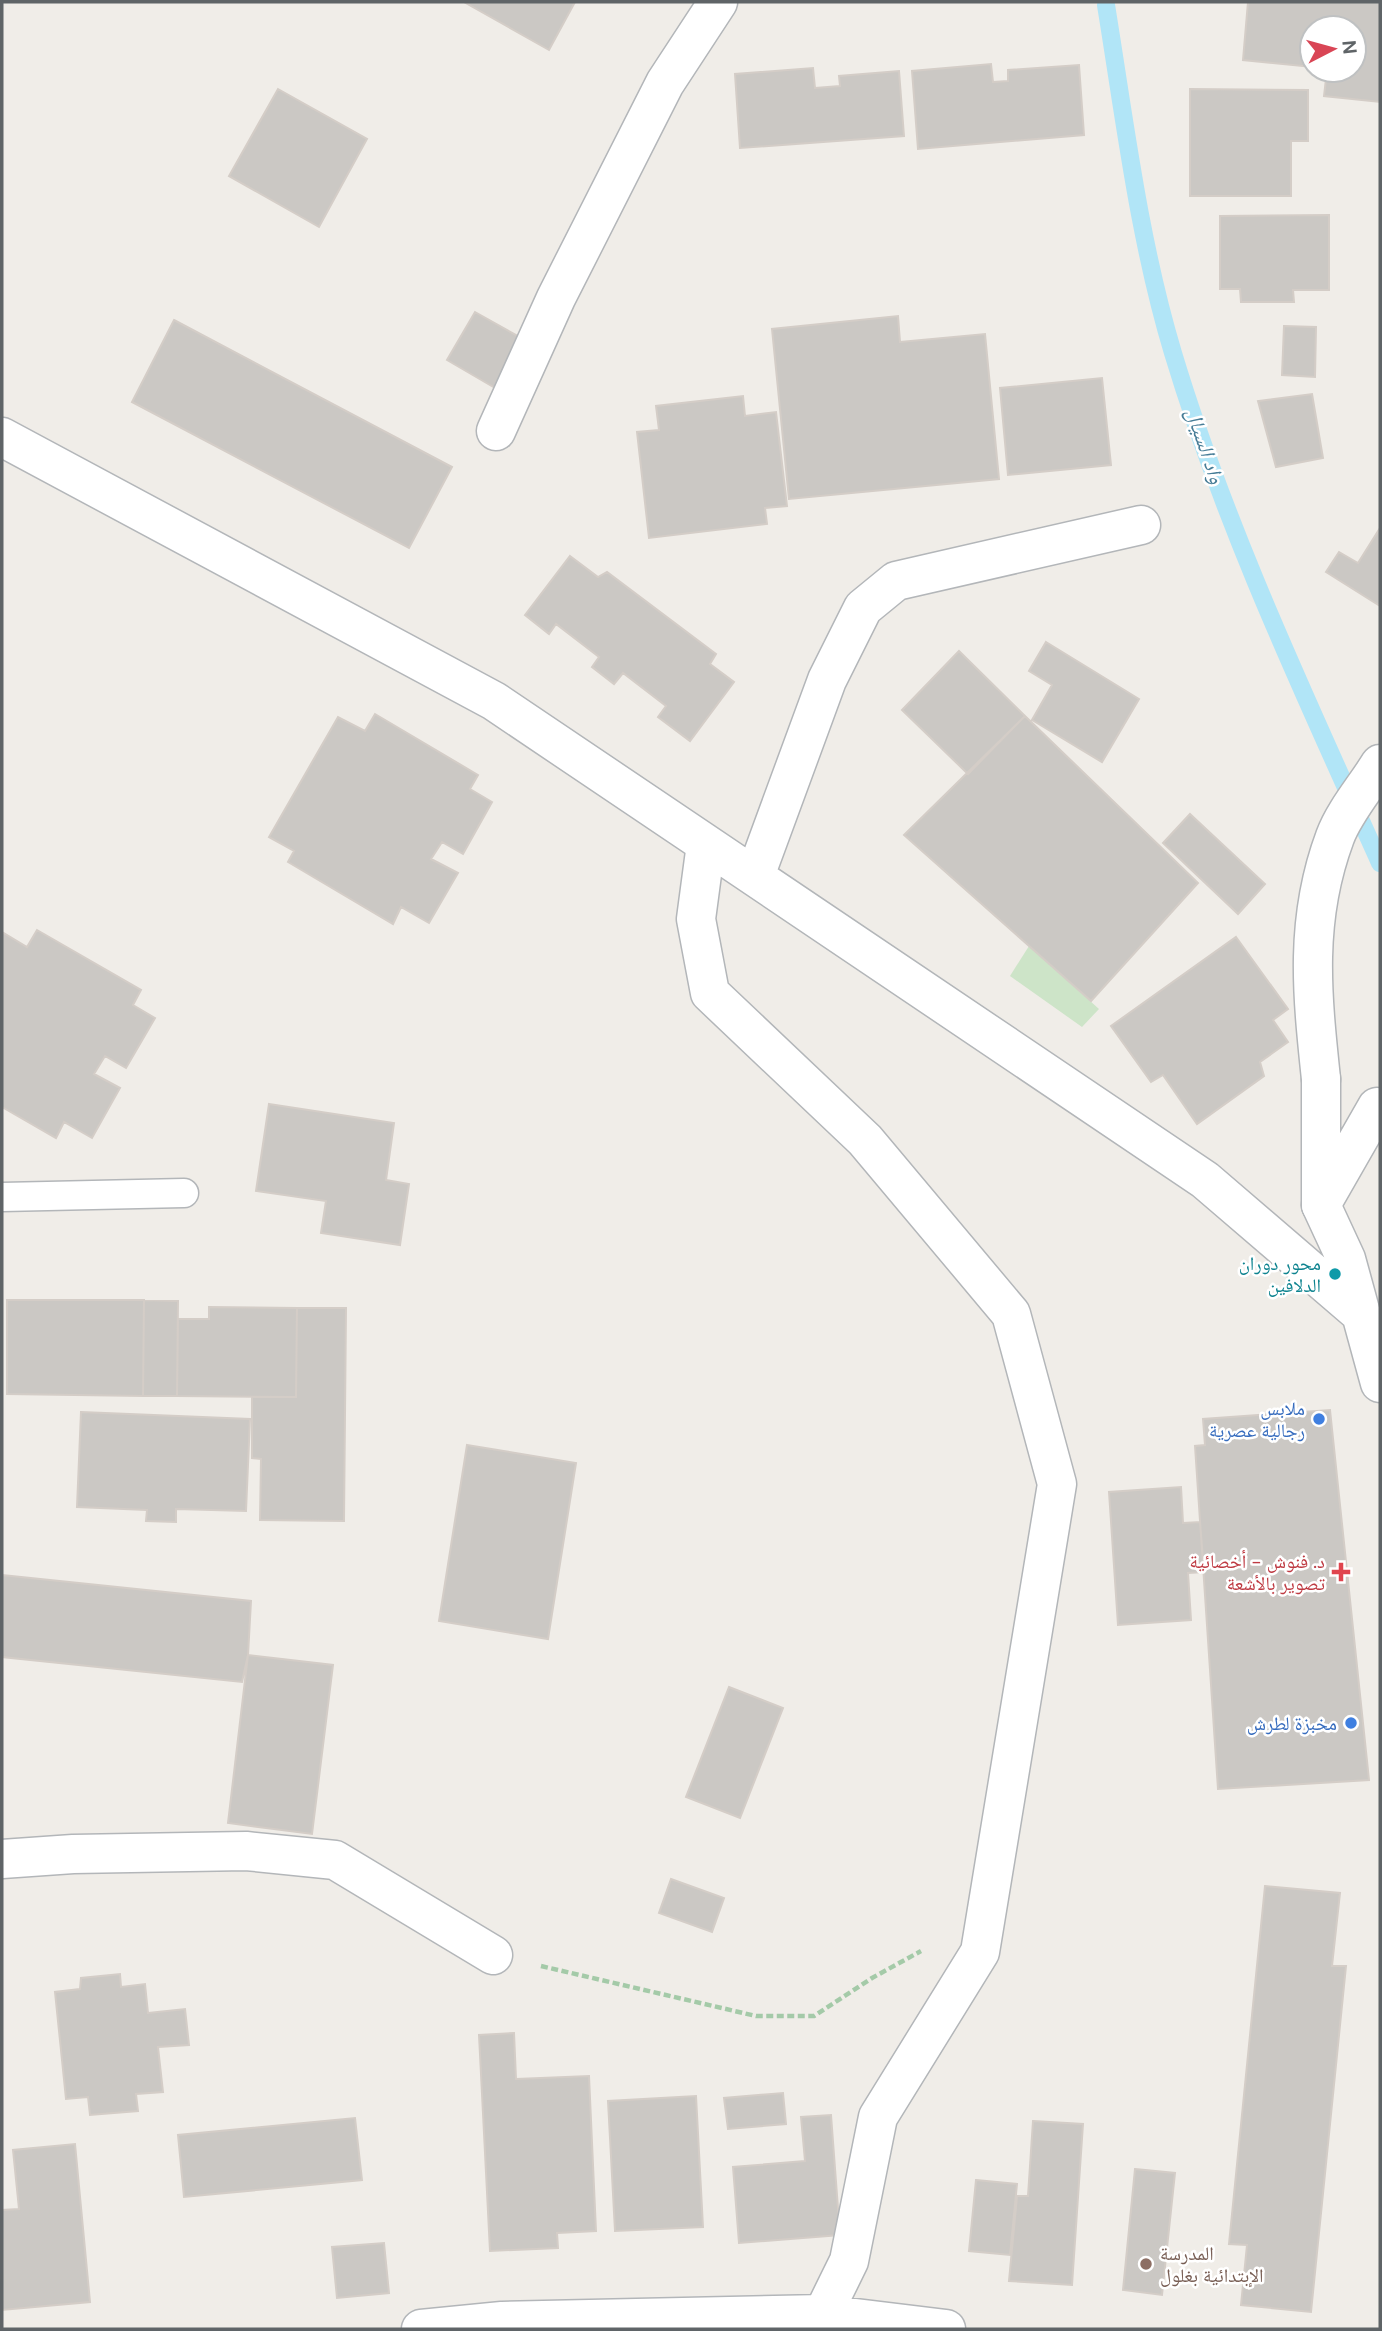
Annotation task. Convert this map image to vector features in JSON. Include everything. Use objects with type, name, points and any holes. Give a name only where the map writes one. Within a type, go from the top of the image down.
[{"type":"street","points":[[496,431],[556,298],[665,83],[718,2]]},
{"type":"street","points":[[2,437],[494,701],[1205,1180],[1361,1314]]},
{"type":"street","points":[[755,876],[827,680],[863,608],[896,581],[1141,525]]},
{"type":"street","points":[[1380,764],[1335,835],[1312,930],[1313,998],[1321,1079],[1321,1205],[1346,1259],[1380,1383]]},
{"type":"street","points":[[706,844],[696,919],[710,993],[865,1140],[1011,1314],[1057,1484],[980,1952],[878,2117],[849,2261],[823,2314]]},
{"type":"street","points":[[1321,1205],[1379,1105]]},
{"type":"street","points":[[2,1859],[73,1854],[246,1850],[335,1860],[493,1955]]},
{"type":"street","points":[[421,2329],[823,2314],[946,2329]]},
{"type":"lane","points":[[2,1197],[184,1193]]},
{"type":"path","points":[[493,1955],[757,2016],[814,2016],[872,1978],[933,1944],[980,1952]]},
{"type":"green space","points":[[1029,946],[1099,1009],[1082,1027],[1010,976]]},
{"type":"building","points":[[464,2],[575,2],[549,50]]},
{"type":"building","points":[[1248,2],[1380,2],[1380,102],[1324,96],[1325,84],[1368,84],[1368,14],[1298,14],[1298,66],[1243,60]]},
{"type":"building","points":[[991,64],[993,82],[1008,81],[1008,70],[1079,65],[1084,135],[918,149],[912,71]]},
{"type":"building","points":[[813,68],[815,88],[840,86],[839,76],[899,71],[904,136],[740,148],[735,74]]},
{"type":"building","points":[[278,89],[367,139],[319,227],[229,176]]},
{"type":"building","points":[[1190,89],[1308,90],[1308,141],[1291,141],[1291,196],[1190,196]]},
{"type":"building","points":[[1329,215],[1329,290],[1293,290],[1294,302],[1241,302],[1240,289],[1220,289],[1220,216]]},
{"type":"building","points":[[475,312],[523,339],[495,388],[447,360]]},
{"type":"building","points":[[898,316],[900,342],[985,334],[999,479],[789,499],[772,329]]},
{"type":"building","points":[[174,320],[452,467],[409,548],[132,402]]},
{"type":"building","points":[[1284,326],[1316,327],[1315,377],[1282,375]]},
{"type":"building","points":[[1102,378],[1111,465],[1008,475],[1000,388]]},
{"type":"building","points":[[1312,394],[1323,458],[1276,467],[1258,401]]},
{"type":"building","points":[[743,396],[745,416],[776,412],[787,506],[765,508],[767,524],[649,538],[637,432],[659,430],[656,406]]},
{"type":"building","points":[[1380,528],[1380,606],[1326,572],[1339,552],[1358,563]]},
{"type":"building","points":[[570,556],[598,577],[607,572],[716,654],[710,664],[734,682],[690,741],[658,717],[666,706],[623,673],[614,684],[592,667],[599,657],[556,624],[549,634],[525,615]]},
{"type":"building","points":[[1046,642],[1139,699],[1102,762],[1032,720],[1052,685],[1029,671]]},
{"type":"building","points":[[959,651],[1025,716],[968,774],[902,710]]},
{"type":"building","points":[[375,714],[478,775],[470,789],[492,802],[463,854],[442,842],[431,859],[458,873],[429,923],[401,907],[393,924],[288,862],[294,851],[269,837],[338,717],[365,731]]},
{"type":"building","points":[[1025,716],[1198,883],[1091,1001],[904,835]]},
{"type":"building","points":[[1190,814],[1265,884],[1238,914],[1163,843]]},
{"type":"building","points":[[37,930],[141,990],[133,1005],[155,1018],[126,1068],[105,1056],[94,1074],[120,1088],[92,1138],[64,1122],[56,1138],[2,1107],[2,932],[27,947]]},
{"type":"building","points":[[1236,937],[1288,1009],[1273,1020],[1288,1042],[1260,1062],[1264,1076],[1197,1124],[1163,1075],[1151,1082],[1111,1026]]},
{"type":"building","points":[[269,1104],[394,1123],[386,1180],[409,1184],[400,1245],[321,1233],[326,1201],[256,1191]]},
{"type":"building","points":[[7,1300],[144,1300],[143,1396],[7,1394]]},
{"type":"building","points":[[144,1300],[178,1301],[177,1396],[143,1396]]},
{"type":"building","points":[[209,1307],[297,1308],[296,1397],[177,1396],[178,1319],[209,1319]]},
{"type":"building","points":[[297,1308],[346,1308],[344,1521],[260,1520],[261,1459],[252,1458],[252,1397],[296,1397]]},
{"type":"building","points":[[1330,1410],[1369,1780],[1218,1789],[1195,1446],[1205,1445],[1203,1419]]},
{"type":"building","points":[[81,1412],[250,1419],[246,1511],[176,1509],[176,1522],[146,1521],[147,1510],[77,1507]]},
{"type":"building","points":[[467,1445],[576,1463],[548,1639],[439,1621]]},
{"type":"building","points":[[1181,1487],[1183,1523],[1200,1522],[1204,1572],[1188,1573],[1191,1620],[1118,1625],[1109,1492]]},
{"type":"building","points":[[2,1575],[251,1601],[248,1655],[242,1682],[2,1657]]},
{"type":"building","points":[[248,1655],[333,1665],[312,1834],[228,1823]]},
{"type":"building","points":[[729,1687],[783,1708],[740,1818],[686,1797]]},
{"type":"building","points":[[671,1879],[724,1898],[712,1932],[659,1913]]},
{"type":"building","points":[[1265,1886],[1340,1893],[1332,1966],[1346,1966],[1311,2312],[1241,2305],[1247,2245],[1229,2244]]},
{"type":"building","points":[[120,1974],[121,1987],[145,1984],[148,2013],[185,2009],[189,2045],[158,2047],[163,2092],[136,2094],[138,2111],[90,2115],[88,2097],[66,2099],[55,1992],[80,1989],[81,1978]]},
{"type":"building","points":[[514,2033],[516,2079],[589,2076],[596,2231],[557,2233],[558,2248],[490,2251],[479,2035]]},
{"type":"building","points":[[783,2093],[786,2124],[728,2129],[724,2098]]},
{"type":"building","points":[[696,2096],[703,2227],[615,2231],[608,2101]]},
{"type":"building","points":[[831,2115],[840,2235],[739,2243],[733,2167],[805,2161],[801,2117]]},
{"type":"building","points":[[355,2118],[362,2180],[184,2197],[178,2135]]},
{"type":"building","points":[[1033,2121],[1083,2124],[1072,2285],[1009,2281],[1017,2196],[1028,2196]]},
{"type":"building","points":[[75,2144],[90,2302],[2,2310],[2,2210],[19,2209],[13,2150]]},
{"type":"building","points":[[1135,2169],[1175,2173],[1162,2295],[1123,2290]]},
{"type":"building","points":[[976,2180],[1017,2184],[1010,2255],[969,2251]]},
{"type":"building","points":[[384,2243],[389,2293],[337,2298],[332,2247]]},
{"type":"waterway","name":"واد السيال","points":[[1106,5],[1151,267],[1173,353],[1194,419],[1268,611],[1380,863]]},
{"type":"place","name":"محور دوران الدلافين","points":[[1335,1274]]},
{"type":"place","name":"ملابس رجالية عصرية","points":[[1319,1419]]},
{"type":"place","name":"د. فنوش - أخصائية تصوير بالأشعة","points":[[1341,1572]]},
{"type":"place","name":"مخبزة لطرش","points":[[1351,1723]]},
{"type":"place","name":"المدرسة الإبتدائية بغلول","points":[[1146,2264]]}]
